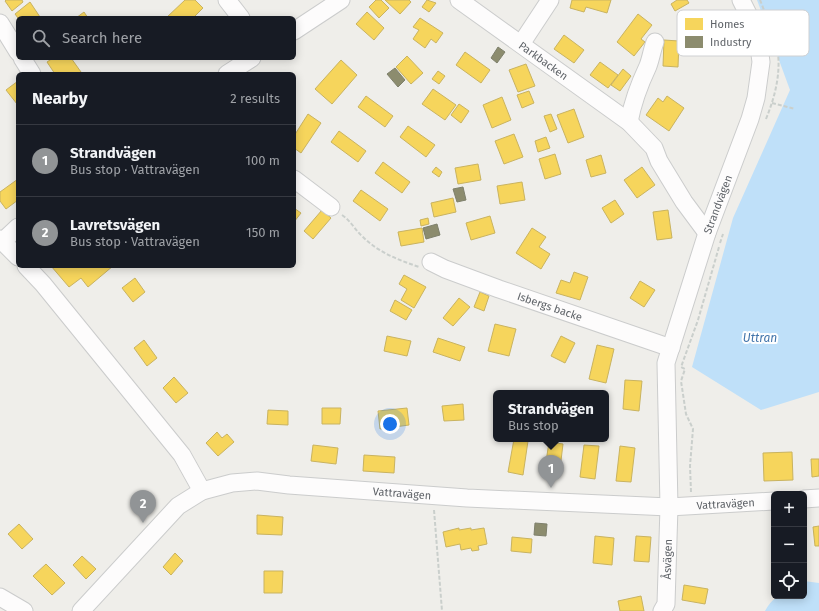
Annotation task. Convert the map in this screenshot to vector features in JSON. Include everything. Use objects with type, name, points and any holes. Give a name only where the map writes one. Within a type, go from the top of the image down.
[{"type":"street","points":[[227,0],[239,16]]},
{"type":"street","points":[[296,30],[340,0]]},
{"type":"street","name":"Parkbacken","points":[[459,0],[629,122],[654,148],[659,161],[684,202],[707,233]]},
{"type":"street","points":[[521,44],[550,0]]},
{"type":"street","name":"Strandvägen","points":[[741,0],[746,10]]},
{"type":"street","points":[[0,23],[16,49]]},
{"type":"street","points":[[629,122],[633,100],[640,80],[648,65],[655,42]]},
{"type":"street","name":"Strandvägen","points":[[669,507],[665,394],[666,363],[707,233],[750,119],[757,91],[761,62],[760,56]]},
{"type":"street","points":[[23,60],[31,72]]},
{"type":"street","points":[[230,72],[249,60]]},
{"type":"street","points":[[296,181],[331,207]]},
{"type":"street","points":[[16,229],[1,240],[16,255]]},
{"type":"street","name":"Isbergs backe","points":[[431,262],[499,289],[671,348]]},
{"type":"street","points":[[28,268],[43,284],[182,455],[202,491]]},
{"type":"street","name":"Vattravägen","points":[[82,611],[178,506],[202,491],[232,483],[257,481],[289,485],[433,495],[669,507],[771,501]]},
{"type":"street","points":[[807,499],[819,498]]},
{"type":"street","name":"Åsvägen","points":[[662,611],[666,604],[669,507]]},
{"type":"street","points":[[0,597],[24,611]]},
{"type":"path","points":[[772,103],[794,108]]},
{"type":"path","points":[[350,221],[362,236],[374,247],[397,260],[426,269],[431,262]]},
{"type":"path","points":[[682,381],[686,414],[692,429],[690,482]]},
{"type":"path","points":[[433,495],[442,611]]},
{"type":"water","name":"Uttran","points":[[757,0],[819,0],[819,392],[761,410],[692,367],[733,218],[790,90],[778,56],[809,56],[809,10],[761,10]]},
{"type":"water","points":[[807,581],[819,583],[819,611],[765,611],[773,600],[807,599]]},
{"type":"building: Homes","points":[[22,0],[23,2],[12,11],[5,1]]},
{"type":"building: Homes","points":[[185,0],[195,0],[203,8],[195,16],[168,16]]},
{"type":"building: Homes","points":[[376,0],[381,0],[389,8],[379,18],[369,7]]},
{"type":"building: Homes","points":[[385,0],[409,0],[411,2],[400,14]]},
{"type":"building: Homes","points":[[427,0],[436,3],[429,12],[422,7]]},
{"type":"building: Homes","points":[[572,0],[611,0],[607,13],[586,7],[584,12],[570,8]]},
{"type":"building: Homes","points":[[677,0],[687,0],[689,3],[675,11],[671,4]]},
{"type":"building: Homes","points":[[30,2],[39,16],[16,16],[15,14]]},
{"type":"building: Homes","points":[[84,12],[87,16],[79,16]]},
{"type":"building: Homes","points":[[367,12],[384,28],[374,40],[356,24]]},
{"type":"building: Homes","points":[[638,14],[652,25],[641,39],[645,42],[634,56],[617,42]]},
{"type":"building: Homes","points":[[420,18],[443,33],[436,43],[431,39],[425,48],[413,39],[419,30],[413,27]]},
{"type":"building: Homes","points":[[564,35],[584,50],[574,63],[554,49]]},
{"type":"building: Homes","points":[[664,40],[677,41],[678,67],[663,66]]},
{"type":"building: Homes","points":[[465,52],[490,70],[481,83],[456,65]]},
{"type":"building: Homes","points":[[407,56],[423,73],[411,84],[396,67]]},
{"type":"building: Homes","points":[[50,60],[72,60],[81,72],[54,72],[47,62]]},
{"type":"building: Homes","points":[[341,60],[357,75],[332,104],[315,89]]},
{"type":"building: Homes","points":[[600,62],[618,75],[608,88],[590,75]]},
{"type":"building: Homes","points":[[526,64],[535,86],[518,92],[509,70]]},
{"type":"building: Homes","points":[[623,69],[631,76],[620,91],[611,85]]},
{"type":"building: Homes","points":[[438,71],[445,76],[439,84],[432,79]]},
{"type":"building: Homes","points":[[16,82],[16,103],[6,90]]},
{"type":"building: Homes","points":[[433,89],[456,105],[445,120],[422,104]]},
{"type":"building: Homes","points":[[529,91],[534,103],[522,108],[517,95]]},
{"type":"building: Homes","points":[[366,96],[393,116],[385,127],[358,107]]},
{"type":"building: Homes","points":[[667,96],[684,108],[669,131],[646,115],[658,98],[663,102]]},
{"type":"building: Homes","points":[[502,97],[511,120],[492,128],[483,105]]},
{"type":"building: Homes","points":[[459,104],[469,111],[461,123],[451,115]]},
{"type":"building: Homes","points":[[574,109],[584,137],[568,143],[557,115]]},
{"type":"building: Homes","points":[[308,114],[321,123],[301,153],[296,149],[296,133]]},
{"type":"building: Homes","points":[[551,114],[557,129],[550,132],[544,116]]},
{"type":"building: Homes","points":[[408,126],[435,145],[426,157],[400,137]]},
{"type":"building: Homes","points":[[339,131],[366,151],[358,162],[331,142]]},
{"type":"building: Homes","points":[[514,134],[523,157],[504,164],[495,141]]},
{"type":"building: Homes","points":[[546,137],[550,148],[538,152],[535,141]]},
{"type":"building: Homes","points":[[555,154],[561,174],[545,179],[539,159]]},
{"type":"building: Homes","points":[[601,155],[606,173],[591,177],[586,160]]},
{"type":"building: Homes","points":[[383,162],[410,182],[402,193],[375,173]]},
{"type":"building: Homes","points":[[478,164],[481,180],[458,184],[455,168]]},
{"type":"building: Homes","points":[[436,167],[442,172],[439,177],[432,172]]},
{"type":"building: Homes","points":[[642,167],[655,185],[637,198],[624,180]]},
{"type":"building: Homes","points":[[16,180],[16,202],[6,209],[0,201],[0,192]]},
{"type":"building: Homes","points":[[522,182],[525,200],[500,204],[497,186]]},
{"type":"building: Homes","points":[[361,190],[388,209],[380,221],[353,201]]},
{"type":"building: Homes","points":[[453,198],[456,212],[434,217],[431,203]]},
{"type":"building: Homes","points":[[615,200],[624,214],[611,223],[602,208]]},
{"type":"building: Homes","points":[[296,209],[301,213],[296,219]]},
{"type":"building: Homes","points":[[322,210],[331,218],[313,239],[304,231]]},
{"type":"building: Homes","points":[[668,210],[672,238],[657,240],[653,212]]},
{"type":"building: Homes","points":[[490,216],[495,233],[471,240],[466,223]]},
{"type":"building: Homes","points":[[428,218],[429,224],[421,226],[420,220]]},
{"type":"building: Homes","points":[[422,228],[424,242],[401,246],[398,232]]},
{"type":"building: Homes","points":[[532,228],[546,237],[539,247],[550,254],[541,269],[516,253]]},
{"type":"building: Homes","points":[[53,268],[111,268],[88,287],[81,278],[69,287]]},
{"type":"building: Homes","points":[[574,272],[588,277],[580,300],[556,293],[561,280],[570,283]]},
{"type":"building: Homes","points":[[404,275],[426,287],[414,308],[401,300],[407,289],[399,284]]},
{"type":"building: Homes","points":[[135,278],[145,292],[133,302],[122,288]]},
{"type":"building: Homes","points":[[640,281],[655,290],[644,307],[630,298]]},
{"type":"building: Homes","points":[[480,292],[489,296],[484,311],[474,307]]},
{"type":"building: Homes","points":[[459,298],[470,307],[453,326],[443,318]]},
{"type":"building: Homes","points":[[395,300],[412,310],[406,320],[390,311]]},
{"type":"building: Homes","points":[[495,324],[516,329],[509,356],[488,351]]},
{"type":"building: Homes","points":[[387,336],[411,341],[407,356],[384,351]]},
{"type":"building: Homes","points":[[561,336],[575,343],[565,363],[551,356]]},
{"type":"building: Homes","points":[[438,338],[465,347],[460,361],[433,352]]},
{"type":"building: Homes","points":[[144,340],[157,358],[147,366],[134,348]]},
{"type":"building: Homes","points":[[597,345],[614,349],[606,383],[589,379]]},
{"type":"building: Homes","points":[[174,377],[188,393],[176,403],[163,388]]},
{"type":"building: Homes","points":[[625,380],[642,381],[639,411],[623,409]]},
{"type":"building: Homes","points":[[463,404],[464,420],[444,421],[442,406]]},
{"type":"building: Homes","points":[[322,408],[341,408],[340,424],[322,424]]},
{"type":"building: Homes","points":[[407,408],[409,425],[380,429],[378,411]]},
{"type":"building: Homes","points":[[268,410],[288,411],[288,425],[267,424]]},
{"type":"building: Homes","points":[[217,432],[222,438],[227,434],[234,442],[218,456],[206,443]]},
{"type":"building: Homes","points":[[513,442],[528,442],[523,475],[508,472]]},
{"type":"building: Homes","points":[[549,442],[563,444],[559,477],[544,475]]},
{"type":"building: Homes","points":[[313,445],[338,448],[336,464],[311,461]]},
{"type":"building: Homes","points":[[584,445],[599,446],[595,479],[580,477]]},
{"type":"building: Homes","points":[[620,446],[635,448],[631,482],[616,481]]},
{"type":"building: Homes","points":[[792,452],[793,480],[764,481],[763,453]]},
{"type":"building: Homes","points":[[364,455],[395,457],[394,473],[363,471]]},
{"type":"building: Homes","points":[[811,459],[819,459],[819,476],[812,477]]},
{"type":"building: Homes","points":[[257,515],[283,517],[282,535],[257,534]]},
{"type":"building: Homes","points":[[19,524],[33,539],[22,549],[8,534]]},
{"type":"building: Homes","points":[[819,526],[819,546],[815,546],[813,527]]},
{"type":"building: Homes","points":[[459,528],[459,530],[471,528],[471,530],[484,528],[487,544],[478,546],[479,550],[472,551],[471,548],[461,550],[460,544],[446,547],[443,532]]},
{"type":"building: Homes","points":[[595,536],[614,538],[612,565],[593,563]]},
{"type":"building: Homes","points":[[636,536],[651,537],[649,562],[634,561]]},
{"type":"building: Homes","points":[[512,537],[532,539],[531,553],[511,551]]},
{"type":"building: Homes","points":[[175,553],[183,561],[171,575],[163,567]]},
{"type":"building: Homes","points":[[82,556],[96,569],[86,579],[73,565]]},
{"type":"building: Homes","points":[[46,564],[65,583],[52,595],[33,576]]},
{"type":"building: Homes","points":[[264,571],[283,571],[282,593],[264,593]]},
{"type":"building: Homes","points":[[684,585],[708,589],[705,604],[682,600]]},
{"type":"building: Homes","points":[[641,596],[644,611],[620,611],[618,601]]},
{"type":"building: Industry","points":[[498,47],[505,52],[497,63],[491,58]]},
{"type":"building: Industry","points":[[395,68],[405,80],[398,87],[387,74]]},
{"type":"building: Industry","points":[[463,187],[466,200],[457,202],[453,189]]},
{"type":"building: Industry","points":[[437,224],[440,235],[426,239],[423,228]]},
{"type":"building: Industry","points":[[535,523],[547,524],[546,536],[534,535]]},
{"type":"place","name":"Strandvägen","points":[[551,488]]},
{"type":"place","name":"Lavretsvägen","points":[[143,523]]}]
